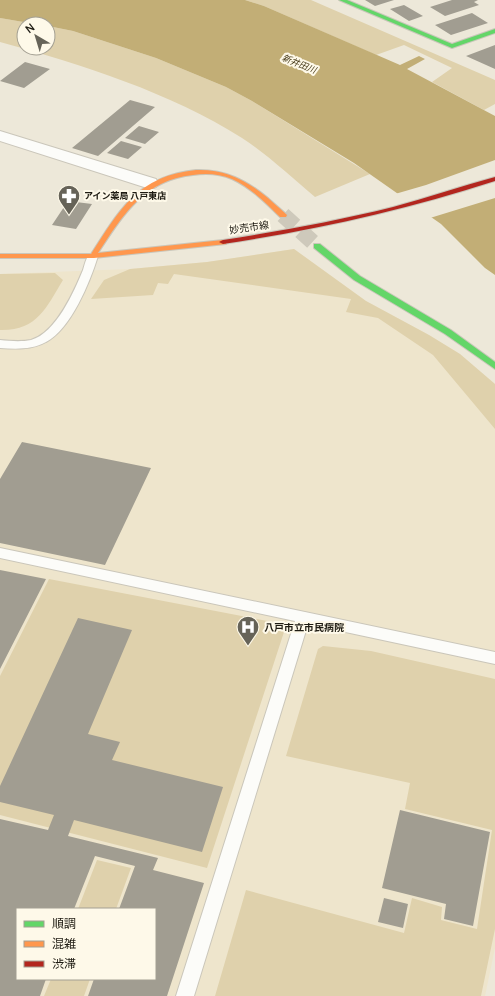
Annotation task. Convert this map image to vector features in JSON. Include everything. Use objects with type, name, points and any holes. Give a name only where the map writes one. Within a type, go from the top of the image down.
[{"type":"street","points":[[342,0],[452,46],[495,31]]},
{"type":"street","points":[[0,136],[150,183]]},
{"type":"street","points":[[93,256],[130,201],[150,183],[181,172],[209,171],[235,178],[283,215]]},
{"type":"street","name":"妙売市線","points":[[0,256],[93,256],[243,240],[301,231],[370,216],[451,195],[495,179]]},
{"type":"street","points":[[317,246],[357,278],[448,332],[495,366]]},
{"type":"lane","points":[[0,344],[19,346],[32,343],[53,333],[83,284],[93,256]]},
{"type":"lane","points":[[0,553],[495,658]]},
{"type":"lane","points":[[185,996],[303,617]]},
{"type":"shaded area","points":[[245,0],[311,0],[495,80],[495,104],[484,110],[432,82],[452,68],[404,45],[376,55],[264,6]]},
{"type":"shaded area","points":[[0,18],[16,21],[16,47],[0,42]]},
{"type":"shaded area","points":[[56,28],[73,31],[156,58],[226,87],[252,101],[370,174],[315,197],[252,145],[215,122],[186,107],[125,81],[48,56],[56,56]]},
{"type":"shaded area","name":"八戸市立市民病院","points":[[294,249],[366,301],[429,335],[460,354],[495,384],[495,948],[485,996],[0,996],[0,274],[130,269],[207,262]]},
{"type":"shaded area","points":[[294,249],[366,301],[429,335],[460,354],[495,384],[495,429],[433,355],[378,318],[346,312],[351,299],[174,274],[168,284],[158,283],[153,295],[91,299],[104,280],[130,269],[207,262]]},
{"type":"shaded area","points":[[55,273],[63,280],[39,316],[23,327],[0,330],[0,274]]},
{"type":"shaded area","points":[[49,579],[278,623],[284,632],[207,868],[0,815],[0,676]]},
{"type":"shaded area","points":[[323,646],[371,651],[495,679],[495,929],[481,996],[215,996],[246,890],[404,933],[412,898],[442,907],[441,920],[477,929],[492,830],[405,809],[410,783],[286,756],[318,649]]},
{"type":"shaded area","points":[[97,860],[131,868],[116,908],[78,908]]},
{"type":"shaded area","points":[[51,980],[90,980],[84,996],[44,996]]},
{"type":"water","name":"新井田川","points":[[0,0],[245,0],[264,6],[400,65],[419,56],[425,59],[407,69],[495,116],[495,275],[485,268],[441,224],[354,163],[252,101],[226,87],[156,58],[73,31],[56,28],[56,16],[16,16],[16,21],[0,18]]},
{"type":"pier","points":[[495,160],[495,198],[430,218],[395,194],[426,185]]},
{"type":"building","points":[[365,0],[394,0],[375,6]]},
{"type":"building","points":[[452,0],[478,0],[474,2],[479,5],[445,16],[430,7]]},
{"type":"building","points":[[404,5],[423,16],[409,21],[390,9]]},
{"type":"building","points":[[472,13],[488,23],[451,35],[435,25]]},
{"type":"building","points":[[495,45],[495,69],[466,56]]},
{"type":"building","points":[[25,62],[50,69],[24,88],[0,81]]},
{"type":"building","points":[[130,100],[155,107],[98,156],[72,148]]},
{"type":"building","points":[[139,126],[159,132],[145,144],[125,138]]},
{"type":"building","points":[[121,141],[142,147],[128,159],[107,153]]},
{"type":"building","points":[[68,201],[92,204],[76,229],[52,225]]},
{"type":"building","points":[[22,442],[151,468],[105,565],[0,543],[0,479]]},
{"type":"building","points":[[0,570],[46,579],[0,669]]},
{"type":"building","points":[[78,618],[132,630],[88,734],[120,742],[112,760],[223,787],[202,852],[74,820],[68,836],[158,858],[153,870],[204,883],[167,996],[88,996],[94,980],[156,980],[156,908],[119,908],[135,866],[95,856],[74,908],[16,908],[16,980],[46,980],[40,996],[0,996],[0,819],[48,830],[54,815],[0,802],[0,786]]},
{"type":"building","points":[[400,810],[490,832],[473,926],[444,919],[446,904],[382,888]]},
{"type":"building","points":[[384,898],[408,904],[403,928],[378,922]]},
{"type":"tunnel","points":[[283,215],[317,246]]},
{"type":"traffic: fast","points":[[342,0],[452,46],[495,31]]},
{"type":"traffic: fast","points":[[317,246],[357,278],[448,332],[495,366]]},
{"type":"traffic: slow","points":[[93,256],[121,213],[132,201],[143,191],[157,182],[172,176],[201,172],[213,172],[230,176],[254,190],[283,215]]},
{"type":"traffic: slow","points":[[0,256],[94,256],[223,242]]},
{"type":"traffic: jam","points":[[223,242],[292,231],[360,217],[428,200],[495,179]]},
{"type":"place","name":"アイン薬局 八戸東店","points":[[69,216]]},
{"type":"place","name":"八戸市立市民病院","points":[[248,646]]}]
